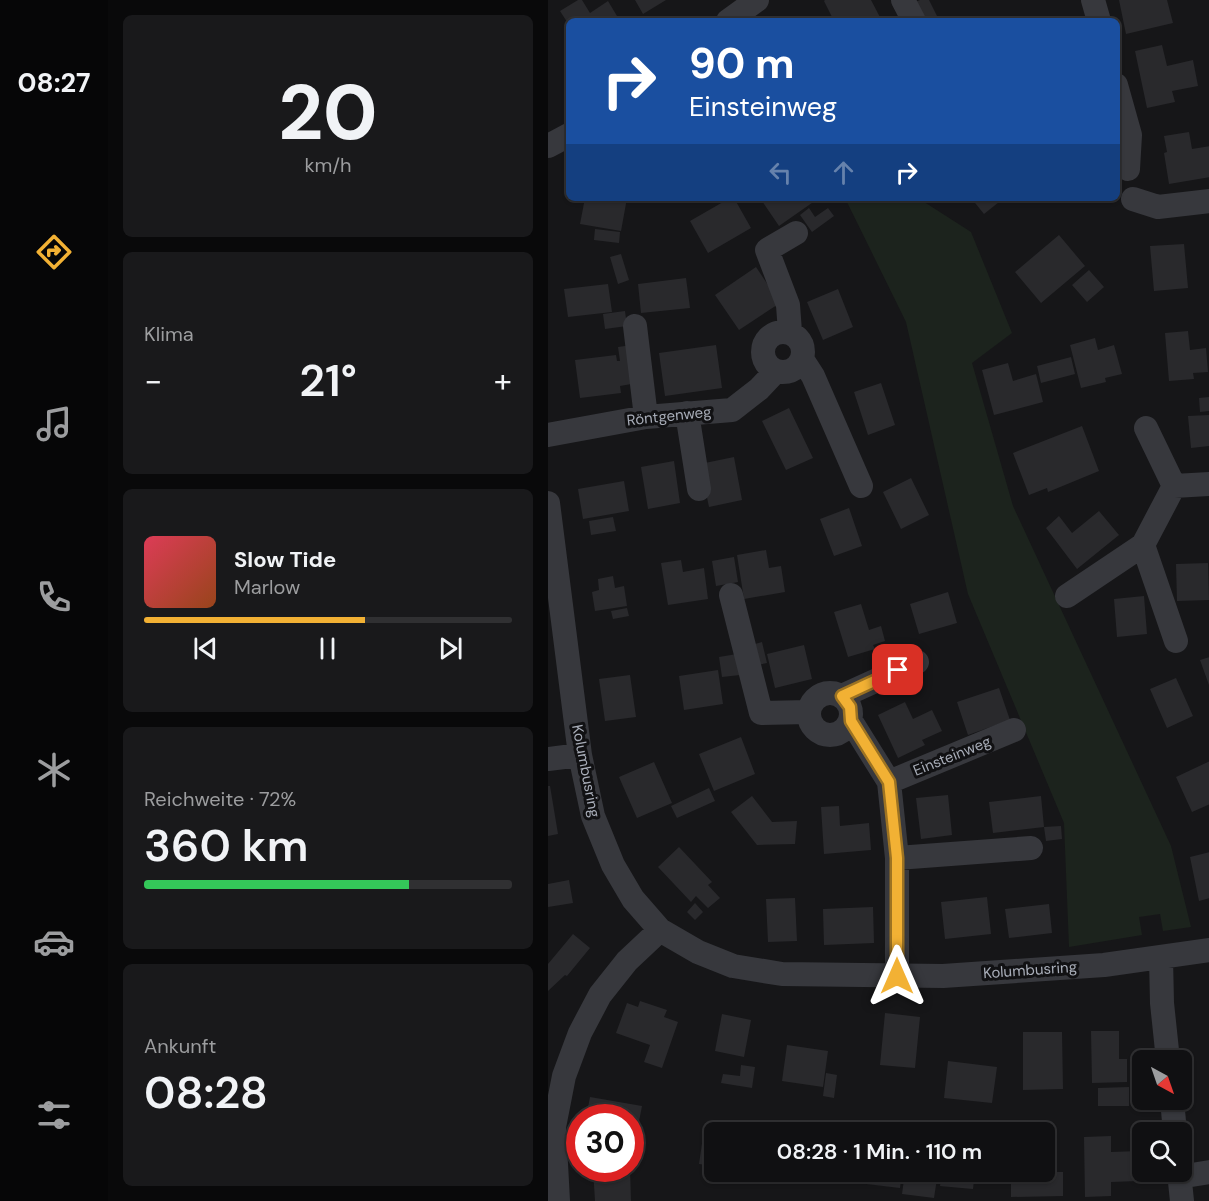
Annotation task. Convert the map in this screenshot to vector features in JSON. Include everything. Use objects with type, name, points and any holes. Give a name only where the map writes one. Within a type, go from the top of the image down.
[{"type":"street","points":[[732,18],[757,0]]},
{"type":"street","points":[[903,0],[912,18]]},
{"type":"street","points":[[1093,0],[1098,18]]},
{"type":"street","points":[[1120,99],[1130,135],[1128,170]]},
{"type":"street","points":[[548,146],[566,137]]},
{"type":"street","points":[[1133,199],[1158,207],[1210,201]]},
{"type":"street","points":[[790,332],[788,305],[767,250],[796,233]]},
{"type":"street","points":[[635,326],[646,417]]},
{"type":"street","points":[[776,371],[765,361],[763,348],[770,336],[790,332],[800,340],[803,346],[802,359],[813,376],[861,486]]},
{"type":"street","name":"Röntgenweg","points":[[548,435],[646,417],[732,410],[759,389],[776,371],[794,369],[802,359]]},
{"type":"street","points":[[687,413],[700,489]]},
{"type":"street","points":[[1146,428],[1174,486]]},
{"type":"street","points":[[1174,486],[1210,484]]},
{"type":"street","points":[[1067,596],[1143,545],[1174,486]]},
{"type":"street","name":"Kolumbusring","points":[[548,503],[580,755],[593,816],[613,865],[633,899],[660,930],[698,952],[733,966],[782,974],[943,976],[1093,966],[1210,950]]},
{"type":"street","points":[[1143,545],[1176,640]]},
{"type":"street","points":[[731,595],[761,713],[808,712]]},
{"type":"street","points":[[851,721],[836,735],[822,734],[812,726],[808,712],[810,705],[821,694],[842,696],[917,662]]},
{"type":"street","points":[[842,696],[850,707],[851,721],[889,782],[897,858],[897,976]]},
{"type":"street","name":"Einsteinweg","points":[[889,782],[1014,730]]},
{"type":"street","points":[[548,759],[580,755]]},
{"type":"street","points":[[897,858],[1031,848]]},
{"type":"street","points":[[558,1201],[554,1127],[564,1076],[600,995],[627,961],[660,930]]},
{"type":"street","points":[[1161,958],[1162,1003],[1167,1050]]},
{"type":"street","points":[[1192,1173],[1210,1172]]},
{"type":"street","points":[[1180,1182],[1182,1201]]},
{"type":"shaded area","points":[[846,201],[923,201],[971,232],[1012,333],[972,363],[1013,506],[1171,846],[1191,927],[1163,931],[1160,914],[1139,917],[1142,935],[1069,947],[1064,823],[968,594],[906,322]]},
{"type":"building","points":[[582,0],[590,13],[608,1],[618,18],[566,18],[566,20],[560,11]]},
{"type":"building","points":[[635,0],[666,0],[643,14]]},
{"type":"building","points":[[871,0],[880,18],[832,18],[824,1]]},
{"type":"building","points":[[929,0],[938,18],[920,18],[913,3]]},
{"type":"building","points":[[1119,0],[1167,0],[1173,23],[1126,34]]},
{"type":"building","points":[[1162,45],[1167,66],[1193,60],[1198,86],[1172,91],[1175,102],[1147,108],[1135,51]]},
{"type":"building","points":[[1189,132],[1192,149],[1210,146],[1210,177],[1169,184],[1164,136]]},
{"type":"building","points":[[584,201],[626,201],[621,231],[580,224]]},
{"type":"building","points":[[725,201],[736,201],[751,228],[708,253],[690,221]]},
{"type":"building","points":[[762,201],[815,201],[779,226]]},
{"type":"building","points":[[973,201],[1000,201],[984,214]]},
{"type":"building","points":[[809,208],[815,217],[828,208],[834,216],[812,232],[800,215]]},
{"type":"building","points":[[595,229],[620,232],[619,243],[594,240]]},
{"type":"building","points":[[1059,235],[1085,266],[1041,303],[1015,272]]},
{"type":"building","points":[[1184,244],[1188,288],[1154,291],[1150,246]]},
{"type":"building","points":[[621,254],[629,280],[618,284],[610,257]]},
{"type":"building","points":[[756,267],[780,303],[739,330],[715,295]]},
{"type":"building","points":[[1089,270],[1104,287],[1087,302],[1072,285]]},
{"type":"building","points":[[686,278],[690,308],[641,313],[638,284]]},
{"type":"building","points":[[608,284],[612,312],[568,317],[564,289]]},
{"type":"building","points":[[838,289],[853,327],[823,340],[807,302]]},
{"type":"building","points":[[625,311],[627,326],[605,329],[603,314]]},
{"type":"building","points":[[1188,331],[1190,350],[1206,348],[1208,372],[1193,373],[1194,379],[1169,381],[1165,333]]},
{"type":"building","points":[[1095,338],[1098,350],[1114,345],[1122,374],[1105,378],[1106,382],[1081,388],[1070,345]]},
{"type":"building","points":[[632,345],[637,383],[620,386],[621,393],[580,398],[575,360],[616,355],[617,361],[620,361],[618,347]]},
{"type":"building","points":[[716,345],[722,388],[665,396],[659,353]]},
{"type":"building","points":[[1071,357],[1075,374],[1041,383],[1037,366]]},
{"type":"building","points":[[1008,363],[1013,381],[1036,374],[1043,402],[994,415],[982,370]]},
{"type":"building","points":[[881,383],[895,425],[868,435],[854,392]]},
{"type":"building","points":[[1210,397],[1210,411],[1200,412],[1199,398]]},
{"type":"building","points":[[789,408],[813,458],[786,470],[762,421]]},
{"type":"building","points":[[1210,415],[1210,446],[1191,448],[1188,416]]},
{"type":"building","points":[[1082,426],[1099,471],[1048,492],[1047,488],[1029,495],[1013,453]]},
{"type":"building","points":[[734,457],[742,500],[709,507],[700,464]]},
{"type":"building","points":[[674,461],[680,503],[648,509],[641,467]]},
{"type":"building","points":[[911,478],[929,515],[901,529],[883,492]]},
{"type":"building","points":[[624,481],[629,511],[583,519],[578,489]]},
{"type":"building","points":[[849,508],[862,546],[834,556],[820,519]]},
{"type":"building","points":[[1099,511],[1119,535],[1077,569],[1046,528],[1059,516],[1072,533]]},
{"type":"building","points":[[613,517],[616,531],[591,535],[589,521]]},
{"type":"building","points":[[766,550],[769,568],[781,566],[785,592],[744,599],[737,555]]},
{"type":"building","points":[[734,557],[738,582],[716,586],[712,561]]},
{"type":"building","points":[[681,560],[683,572],[704,568],[708,599],[668,605],[661,563]]},
{"type":"building","points":[[1208,563],[1209,600],[1177,601],[1176,564]]},
{"type":"building","points":[[613,576],[615,588],[624,586],[627,606],[595,611],[592,592],[599,590],[598,579]]},
{"type":"building","points":[[948,592],[957,623],[919,634],[910,604]]},
{"type":"building","points":[[1144,596],[1147,634],[1117,637],[1114,599]]},
{"type":"building","points":[[861,604],[869,630],[881,626],[885,641],[873,645],[875,649],[848,657],[834,612]]},
{"type":"building","points":[[627,608],[629,616],[613,619],[611,611]]},
{"type":"building","points":[[762,642],[767,663],[753,666],[748,646]]},
{"type":"building","points":[[804,645],[812,679],[775,688],[767,654]]},
{"type":"building","points":[[737,654],[740,675],[722,677],[719,657]]},
{"type":"building","points":[[1210,657],[1210,685],[1209,685],[1200,660]]},
{"type":"building","points":[[718,670],[723,704],[684,710],[679,676]]},
{"type":"building","points":[[630,675],[636,717],[605,721],[599,679]]},
{"type":"building","points":[[1176,678],[1193,716],[1167,728],[1150,689]]},
{"type":"building","points":[[999,688],[1010,720],[968,735],[957,702]]},
{"type":"building","points":[[905,702],[913,719],[932,710],[942,731],[922,740],[925,745],[898,758],[878,715]]},
{"type":"building","points":[[741,737],[755,774],[714,791],[699,754]]},
{"type":"building","points":[[1210,761],[1210,804],[1192,812],[1176,777]]},
{"type":"building","points":[[654,762],[672,803],[637,818],[619,777]]},
{"type":"building","points":[[548,786],[550,786],[558,834],[548,836]]},
{"type":"building","points":[[709,788],[715,801],[677,818],[671,806]]},
{"type":"building","points":[[948,795],[952,835],[921,839],[916,798]]},
{"type":"building","points":[[752,796],[772,822],[797,821],[795,844],[757,845],[731,812]]},
{"type":"building","points":[[1041,796],[1044,827],[993,833],[989,802]]},
{"type":"building","points":[[839,806],[840,826],[869,823],[871,850],[824,854],[821,807]]},
{"type":"building","points":[[1061,826],[1062,839],[1046,841],[1044,827]]},
{"type":"building","points":[[679,847],[712,882],[708,885],[720,898],[708,908],[696,896],[691,902],[658,867]]},
{"type":"building","points":[[1210,852],[1210,898],[1199,901],[1190,857]]},
{"type":"building","points":[[569,880],[573,903],[548,907],[548,884]]},
{"type":"building","points":[[987,897],[991,934],[945,939],[941,902]]},
{"type":"building","points":[[795,898],[797,941],[768,942],[766,899]]},
{"type":"building","points":[[695,903],[703,912],[695,920],[687,912]]},
{"type":"building","points":[[1049,904],[1052,933],[1009,938],[1005,909]]},
{"type":"building","points":[[873,907],[874,943],[824,945],[823,909]]},
{"type":"building","points":[[573,934],[590,948],[567,976],[565,975],[548,991],[548,964]]},
{"type":"building","points":[[640,1001],[667,1010],[664,1017],[678,1022],[662,1068],[644,1062],[650,1045],[616,1033],[627,1003],[638,1007]]},
{"type":"building","points":[[885,1013],[920,1017],[915,1068],[880,1065]]},
{"type":"building","points":[[722,1014],[751,1020],[744,1057],[715,1051]]},
{"type":"building","points":[[1091,1031],[1119,1031],[1119,1059],[1127,1059],[1127,1082],[1092,1083]]},
{"type":"building","points":[[1023,1032],[1062,1032],[1063,1089],[1023,1090]]},
{"type":"building","points":[[787,1045],[828,1051],[823,1087],[782,1081]]},
{"type":"building","points":[[948,1061],[997,1067],[992,1103],[944,1098]]},
{"type":"building","points":[[741,1065],[755,1067],[752,1088],[721,1083],[723,1074],[740,1076]]},
{"type":"building","points":[[826,1073],[837,1075],[834,1098],[823,1096]]},
{"type":"building","points":[[1129,1087],[1129,1106],[1098,1106],[1098,1088]]},
{"type":"building","points":[[590,1097],[630,1104],[589,1104]]},
{"type":"building","points":[[704,1130],[704,1165],[699,1164]]},
{"type":"building","points":[[1111,1136],[1111,1152],[1132,1151],[1132,1181],[1111,1182],[1111,1196],[1085,1197],[1084,1137]]},
{"type":"building","points":[[1055,1172],[1063,1172],[1063,1196],[1011,1197],[1011,1182],[1055,1182]]},
{"type":"building","points":[[594,1182],[630,1182],[631,1201],[595,1201]]},
{"type":"building","points":[[858,1182],[901,1182],[900,1188]]},
{"type":"building","points":[[904,1182],[936,1182],[934,1198],[902,1194]]},
{"type":"building","points":[[941,1182],[974,1182],[973,1189],[940,1186]]},
{"type":"route","points":[[897,976],[897,858],[889,782],[851,721],[850,707],[842,696],[898,670]]}]
